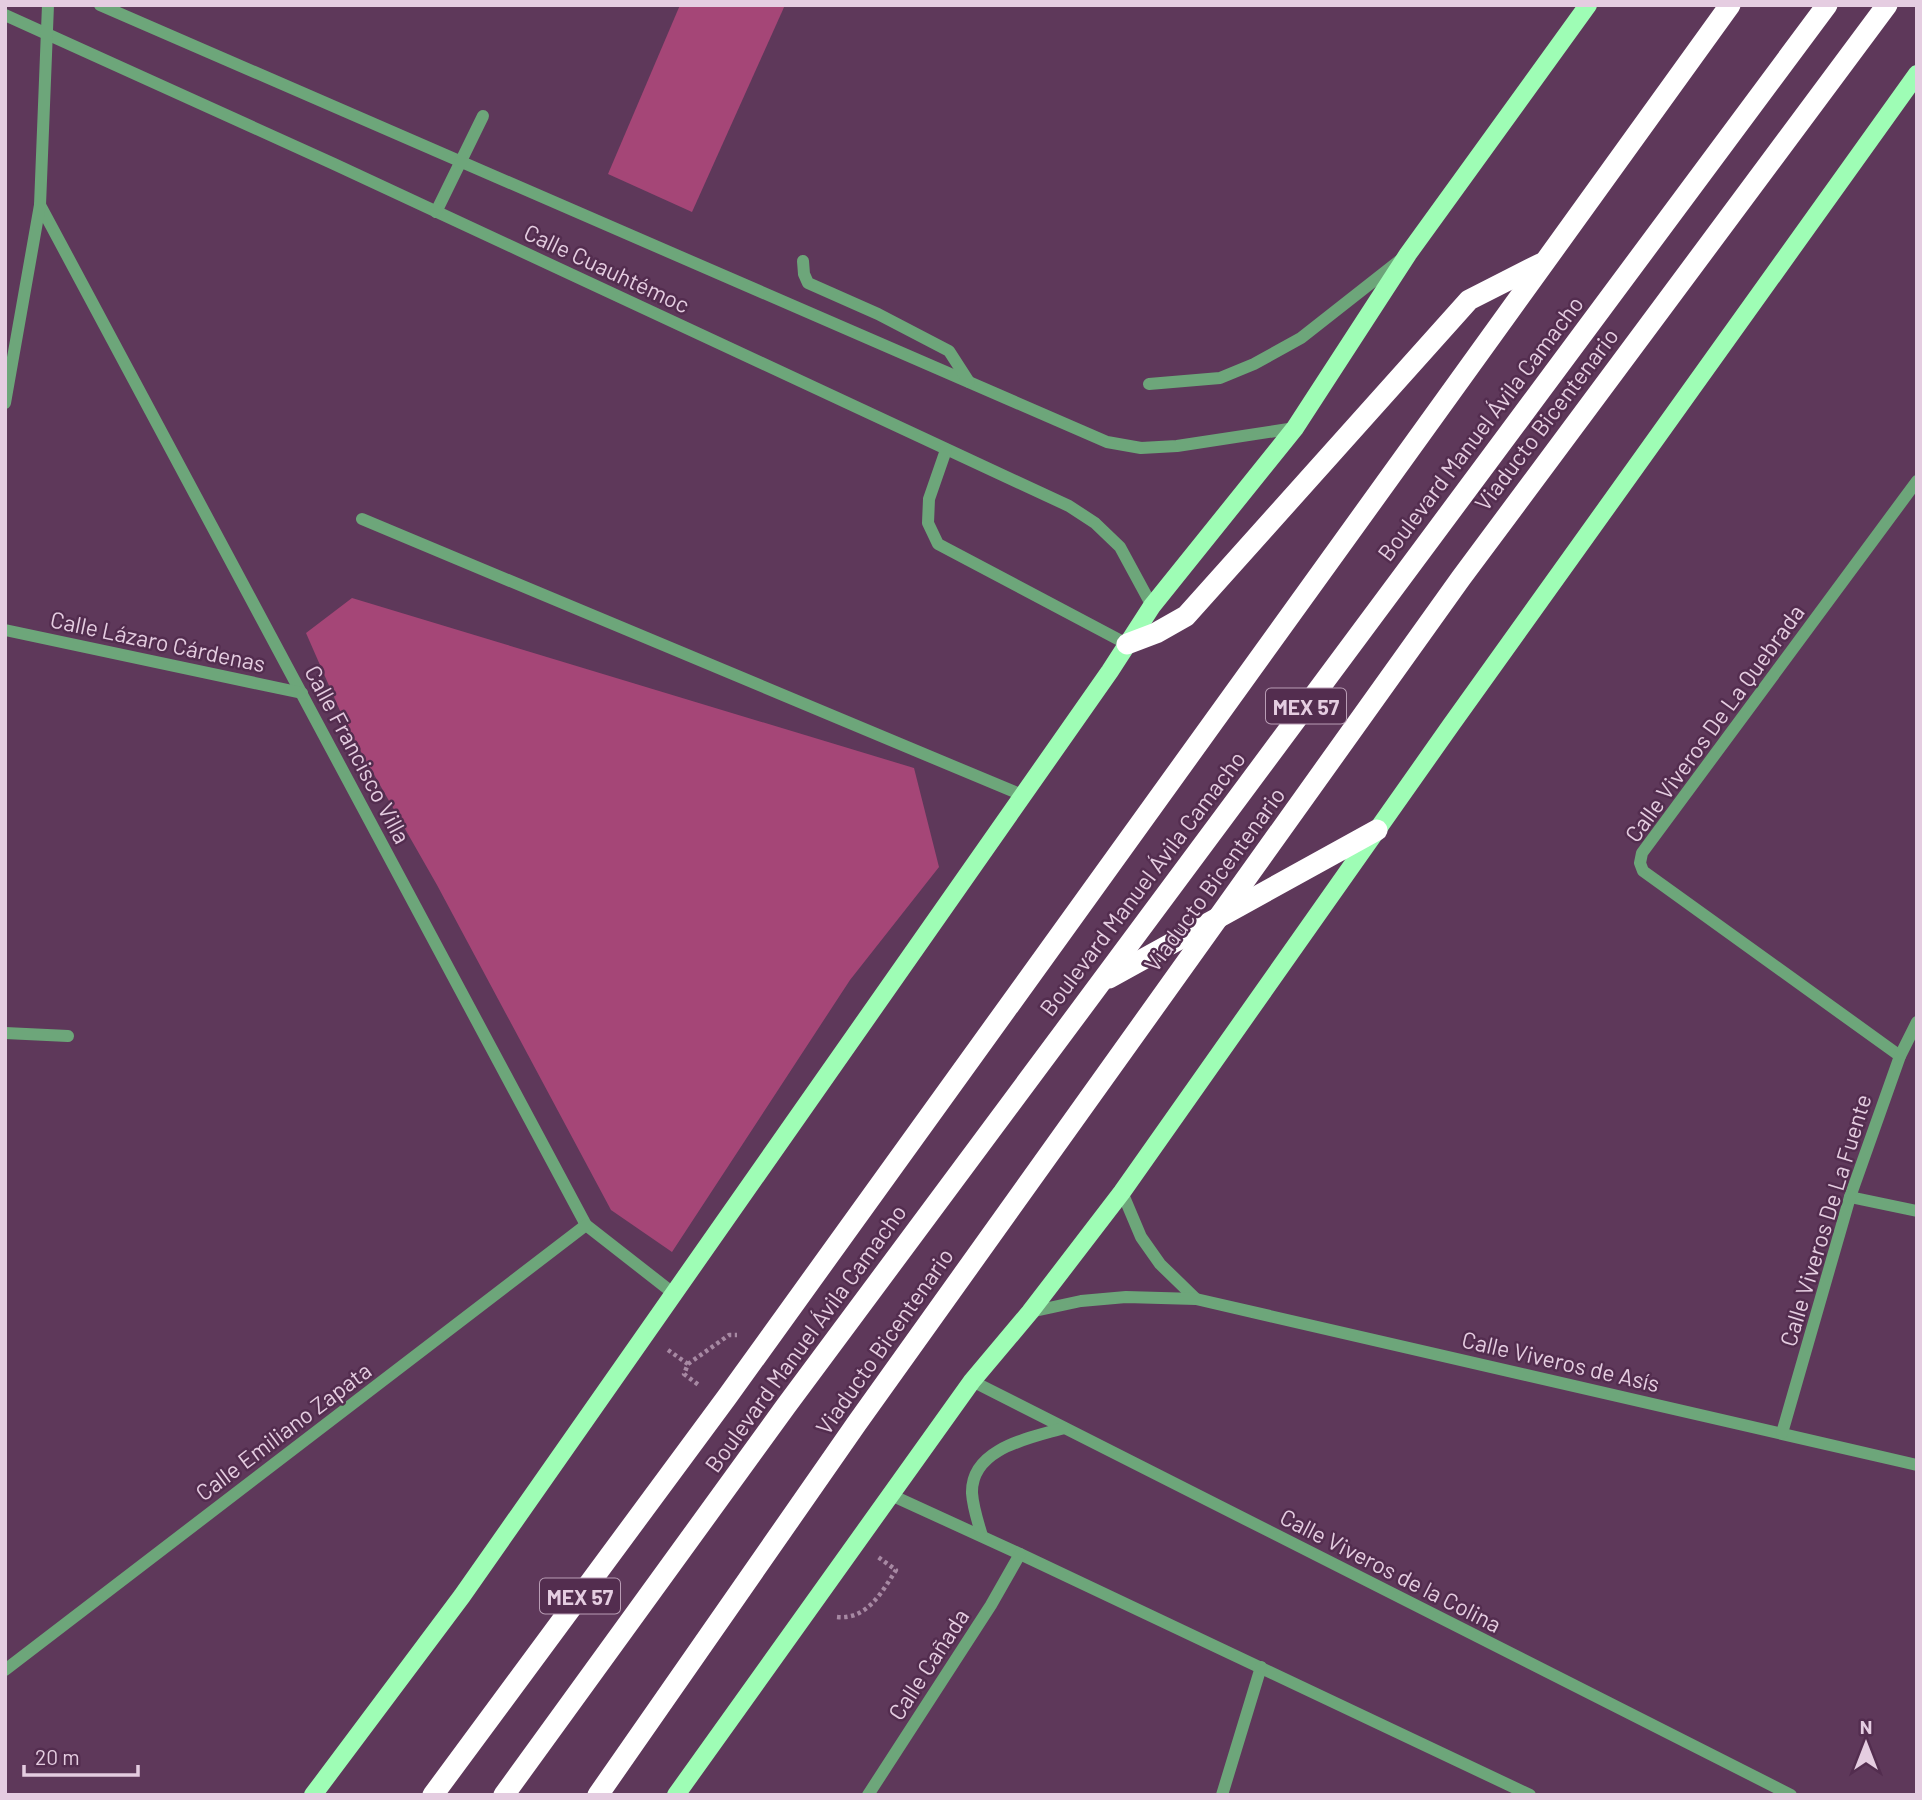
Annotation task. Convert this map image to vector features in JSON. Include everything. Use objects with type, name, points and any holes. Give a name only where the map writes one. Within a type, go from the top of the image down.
[{"type":"highway","name":"Boulevard Manuel Ávila Camacho","points":[[433,1795],[727,1397],[1730,5]]},
{"type":"highway","name":"Boulevard Manuel Ávila Camacho","points":[[504,1795],[803,1384],[1827,5]]},
{"type":"highway","name":"Viaducto Bicentenario","points":[[598,1795],[857,1423],[1461,578],[1887,5]]},
{"type":"highway","points":[[1127,644],[1156,633],[1185,616],[1469,300],[1545,261]]},
{"type":"highway","points":[[1101,983],[1377,831]]},
{"type":"main road","points":[[313,1795],[461,1596],[1152,606],[1295,428],[1408,254],[1587,5]]},
{"type":"main road","points":[[676,1795],[972,1381],[1030,1312],[1122,1192],[1917,74]]},
{"type":"street","points":[[5,403],[40,205],[48,5]]},
{"type":"street","name":"Calle Cuauhtémoc","points":[[100,5],[1107,442],[1141,448],[1184,445],[1295,428]]},
{"type":"street","name":"Calle Cuauhtémoc","points":[[5,15],[1069,506],[1095,523],[1121,547],[1152,606]]},
{"type":"street","points":[[436,212],[483,116]]},
{"type":"street","name":"Calle Francisco Villa","points":[[40,205],[586,1224],[673,1293]]},
{"type":"street","points":[[1149,384],[1220,379],[1254,364],[1301,338],[1408,254]]},
{"type":"street","points":[[803,261],[808,284],[878,314],[949,351],[969,382]]},
{"type":"street","points":[[946,450],[929,499],[928,523],[938,544],[1127,644]]},
{"type":"street","name":"Calle Viveros De La Quebrada","points":[[1900,1056],[1643,871],[1640,863],[1642,853],[1917,481]]},
{"type":"street","points":[[362,520],[1022,794]]},
{"type":"street","name":"Calle Lázaro Cárdenas","points":[[5,630],[302,693]]},
{"type":"street","name":"Calle Viveros De La Fuente","points":[[1782,1433],[1850,1197],[1900,1056],[1917,1022]]},
{"type":"street","points":[[5,1034],[68,1036]]},
{"type":"street","points":[[1122,1192],[1147,1246],[1160,1264],[1196,1299]]},
{"type":"street","points":[[1850,1197],[1917,1211]]},
{"type":"street","name":"Calle Emiliano Zapata","points":[[5,1670],[586,1224]]},
{"type":"street","name":"Calle Viveros de Asís","points":[[1030,1312],[1081,1301],[1115,1298],[1196,1299],[1917,1465]]},
{"type":"street","name":"Calle Viveros de la Colina","points":[[972,1381],[1763,1788],[1791,1795]]},
{"type":"street","points":[[982,1536],[974,1510],[972,1490],[979,1465],[999,1451],[1064,1428]]},
{"type":"street","points":[[891,1495],[1261,1667],[1501,1788],[1530,1795]]},
{"type":"street","name":"Calle Cañada","points":[[869,1795],[991,1605],[1020,1554]]},
{"type":"street","points":[[1222,1795],[1261,1667]]},
{"type":"path","points":[[688,1364],[729,1335]]},
{"type":"path","points":[[874,1604],[896,1570]]},
{"type":"building","points":[[680,5],[785,5],[692,212],[608,174]]},
{"type":"building","points":[[352,598],[914,768],[939,867],[850,980],[672,1252],[611,1210],[437,885],[348,729],[306,633]]}]
